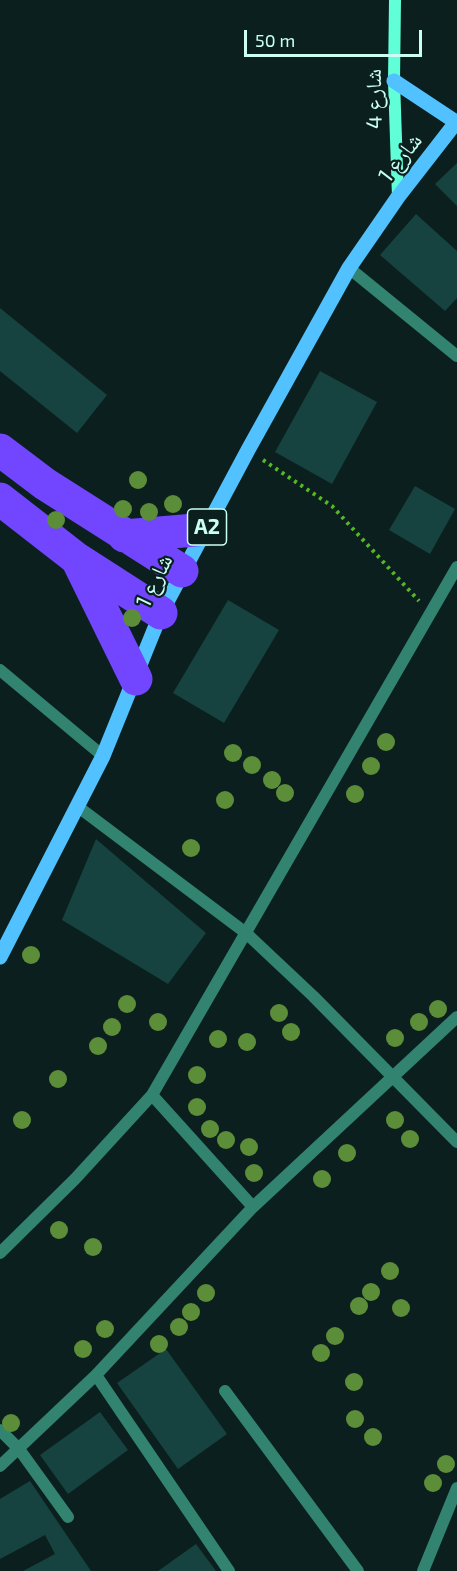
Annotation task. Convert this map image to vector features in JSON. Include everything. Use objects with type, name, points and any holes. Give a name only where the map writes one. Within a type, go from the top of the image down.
[{"type":"highway","points":[[0,450],[45,484],[182,571]]},
{"type":"highway","points":[[45,484],[11,509],[77,559],[161,613]]},
{"type":"highway","points":[[124,536],[207,529]]},
{"type":"highway","points":[[77,559],[136,679]]},
{"type":"main road","name":"شارع 4","points":[[395,0],[394,81],[398,196]]},
{"type":"main road","points":[[394,81],[457,122]]},
{"type":"main road","name":"شارع 1","points":[[0,957],[103,756],[161,613],[248,450],[349,268],[398,196],[457,122]]},
{"type":"street","points":[[349,268],[457,356]]},
{"type":"street","points":[[0,1253],[75,1179],[152,1095],[457,567]]},
{"type":"street","points":[[0,670],[103,756]]},
{"type":"street","points":[[77,806],[246,933],[457,1142]]},
{"type":"street","points":[[0,1466],[96,1375],[253,1207],[457,1017]]},
{"type":"street","points":[[152,1095],[253,1207]]},
{"type":"street","points":[[96,1375],[229,1571]]},
{"type":"street","points":[[225,1391],[358,1571]]},
{"type":"street","points":[[0,1430],[19,1449],[68,1517]]},
{"type":"street","points":[[423,1571],[457,1488]]},
{"type":"path","points":[[248,450],[332,506],[431,614]]},
{"type":"building","points":[[457,163],[457,206],[435,184]]},
{"type":"building","points":[[416,214],[457,251],[457,298],[445,311],[380,255]]},
{"type":"building","points":[[0,308],[107,395],[77,433],[0,371]]},
{"type":"building","points":[[320,371],[377,402],[332,484],[275,452]]},
{"type":"building","points":[[415,486],[455,509],[430,554],[389,530]]},
{"type":"building","points":[[228,600],[279,630],[224,723],[173,693]]},
{"type":"building","points":[[96,839],[206,933],[168,984],[62,920]]},
{"type":"building","points":[[166,1349],[227,1434],[178,1469],[117,1383]]},
{"type":"building","points":[[100,1412],[128,1450],[68,1494],[40,1455]]},
{"type":"building","points":[[30,1481],[91,1571],[23,1571],[55,1554],[45,1535],[0,1559],[0,1499]]},
{"type":"building","points":[[196,1544],[216,1571],[158,1571]]}]
